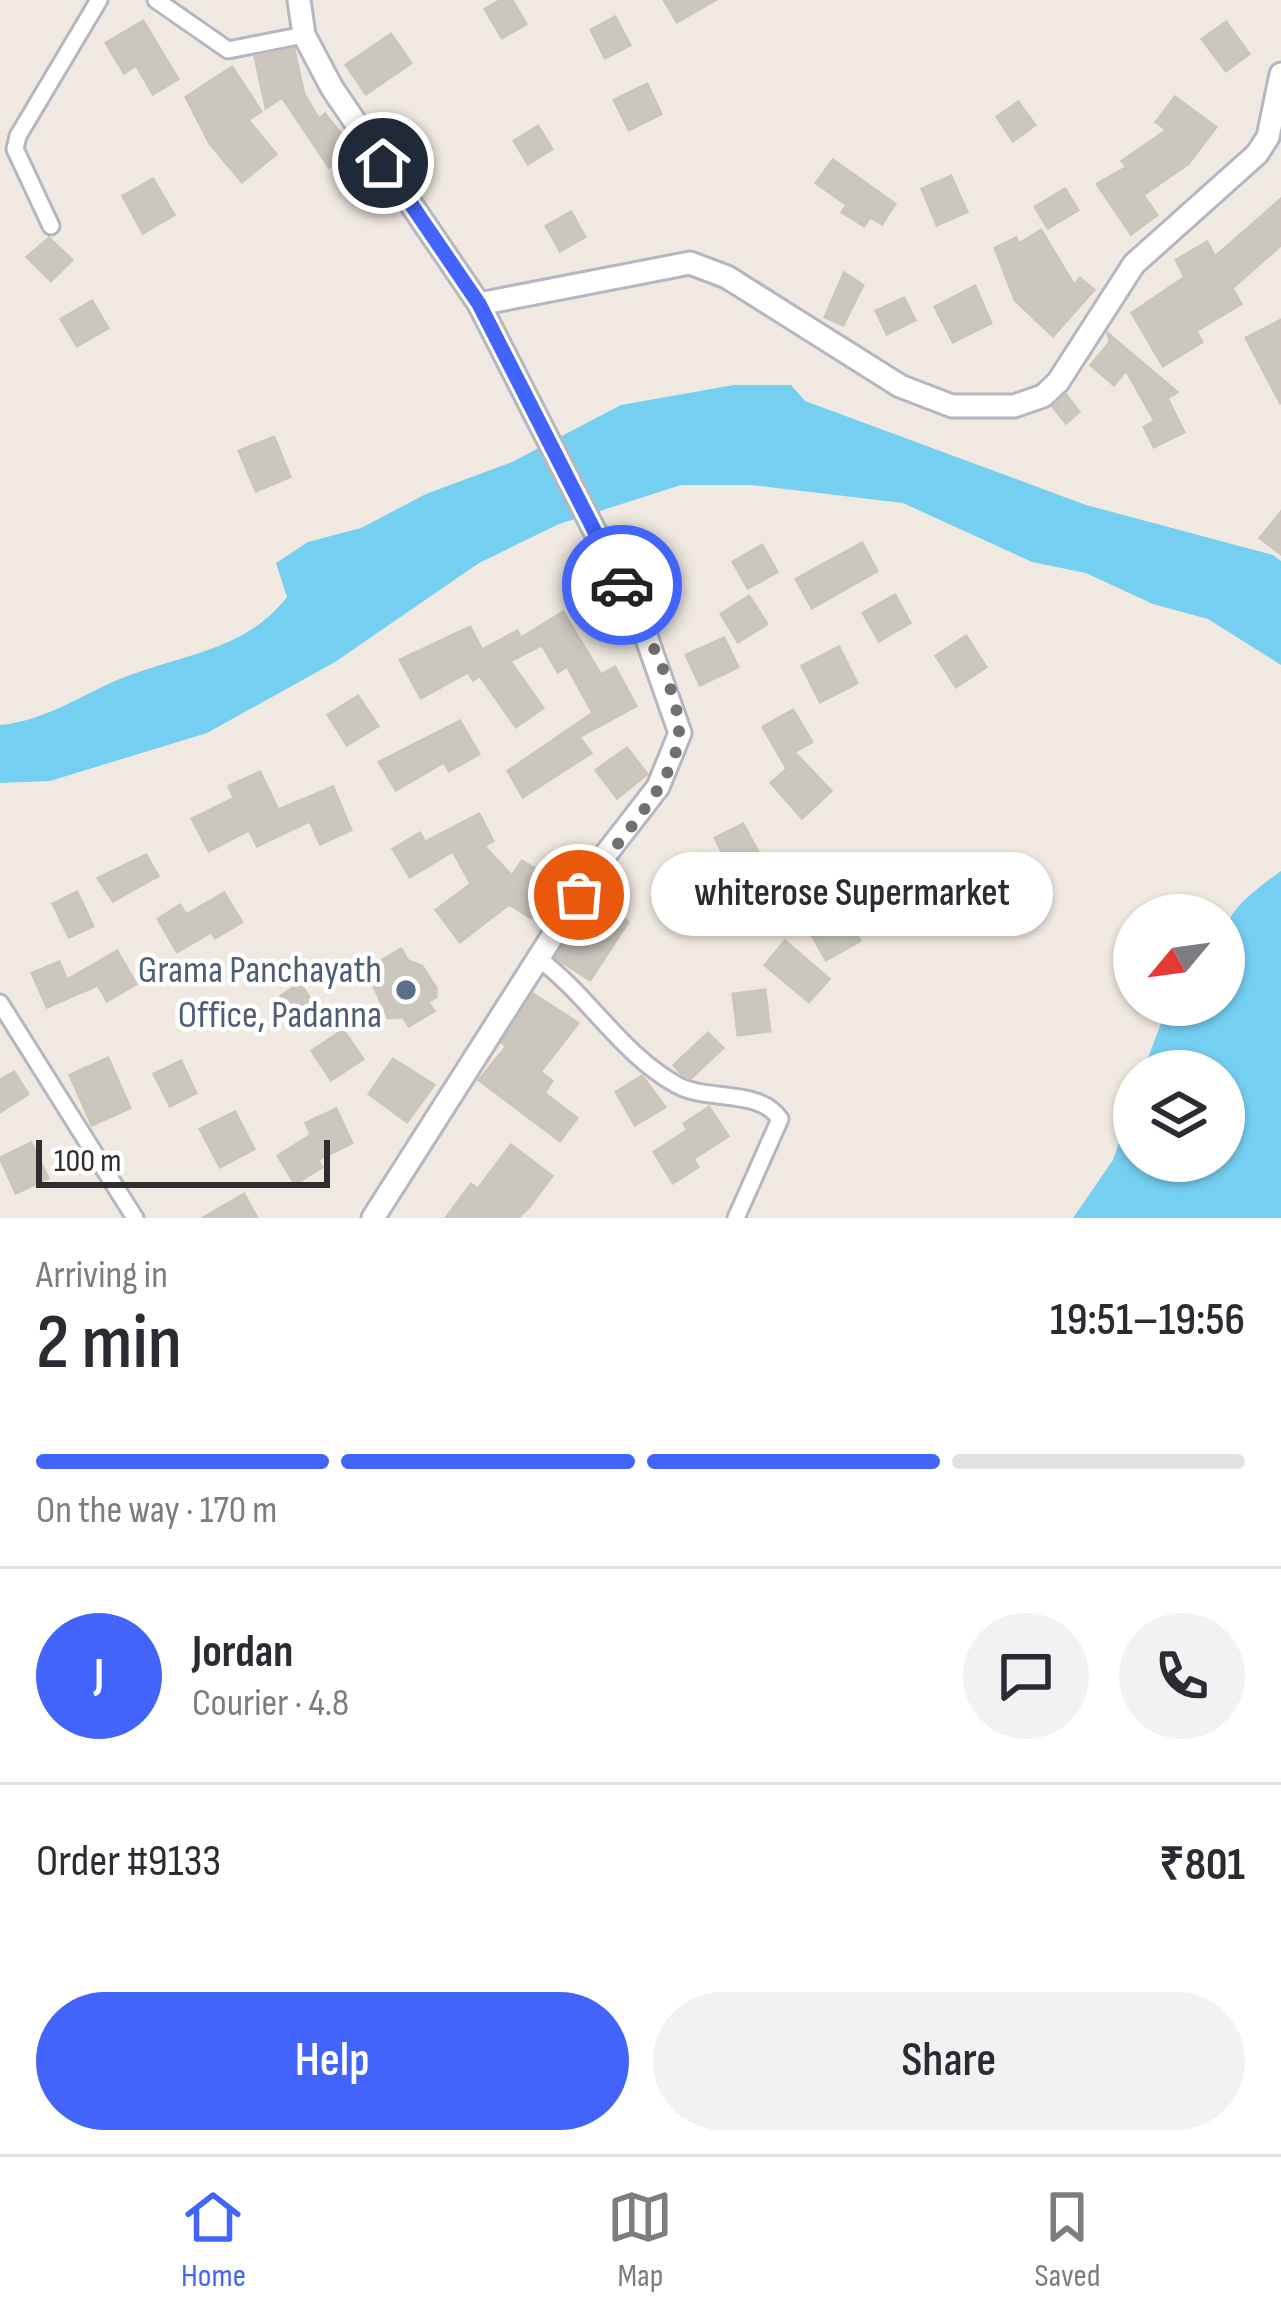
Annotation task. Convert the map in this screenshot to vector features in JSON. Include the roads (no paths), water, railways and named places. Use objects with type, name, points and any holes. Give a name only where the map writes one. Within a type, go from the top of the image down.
[{"type":"main road","points":[[299,0],[304,35],[332,88],[479,304],[641,622],[675,707],[680,733],[674,759],[538,959],[374,1218]]},
{"type":"main road","points":[[479,304],[690,263],[727,277],[900,386],[952,406],[1014,406],[1043,396],[1058,382],[1135,264],[1256,154],[1268,137],[1281,74]]},
{"type":"street","points":[[51,226],[15,149],[18,136],[99,0]]},
{"type":"street","points":[[157,0],[228,50],[304,35]]},
{"type":"street","points":[[538,959],[580,994],[603,1025],[676,1084],[701,1095],[756,1101],[774,1110],[780,1119],[775,1141],[736,1218]]},
{"type":"street","points":[[0,1003],[135,1218]]},
{"type":"water","points":[[734,385],[791,385],[805,401],[1086,505],[1273,555],[1281,561],[1281,665],[1208,619],[1153,604],[1086,573],[1032,562],[903,503],[751,485],[681,485],[559,524],[479,563],[335,662],[207,733],[50,781],[0,783],[0,725],[51,712],[114,682],[215,647],[254,628],[287,597],[276,563],[308,542],[361,528],[426,494],[512,462],[621,405]]},
{"type":"water","points":[[1281,871],[1281,1218],[1073,1218],[1113,1160],[1113,1182],[1245,1182],[1245,1050],[1151,1050],[1160,1026],[1245,1026],[1245,900]]},
{"type":"place","name":"whiterose Supermarket","points":[[579,895]]},
{"type":"place","name":"Grama Panchayath Office, Padanna","points":[[406,990]]}]
